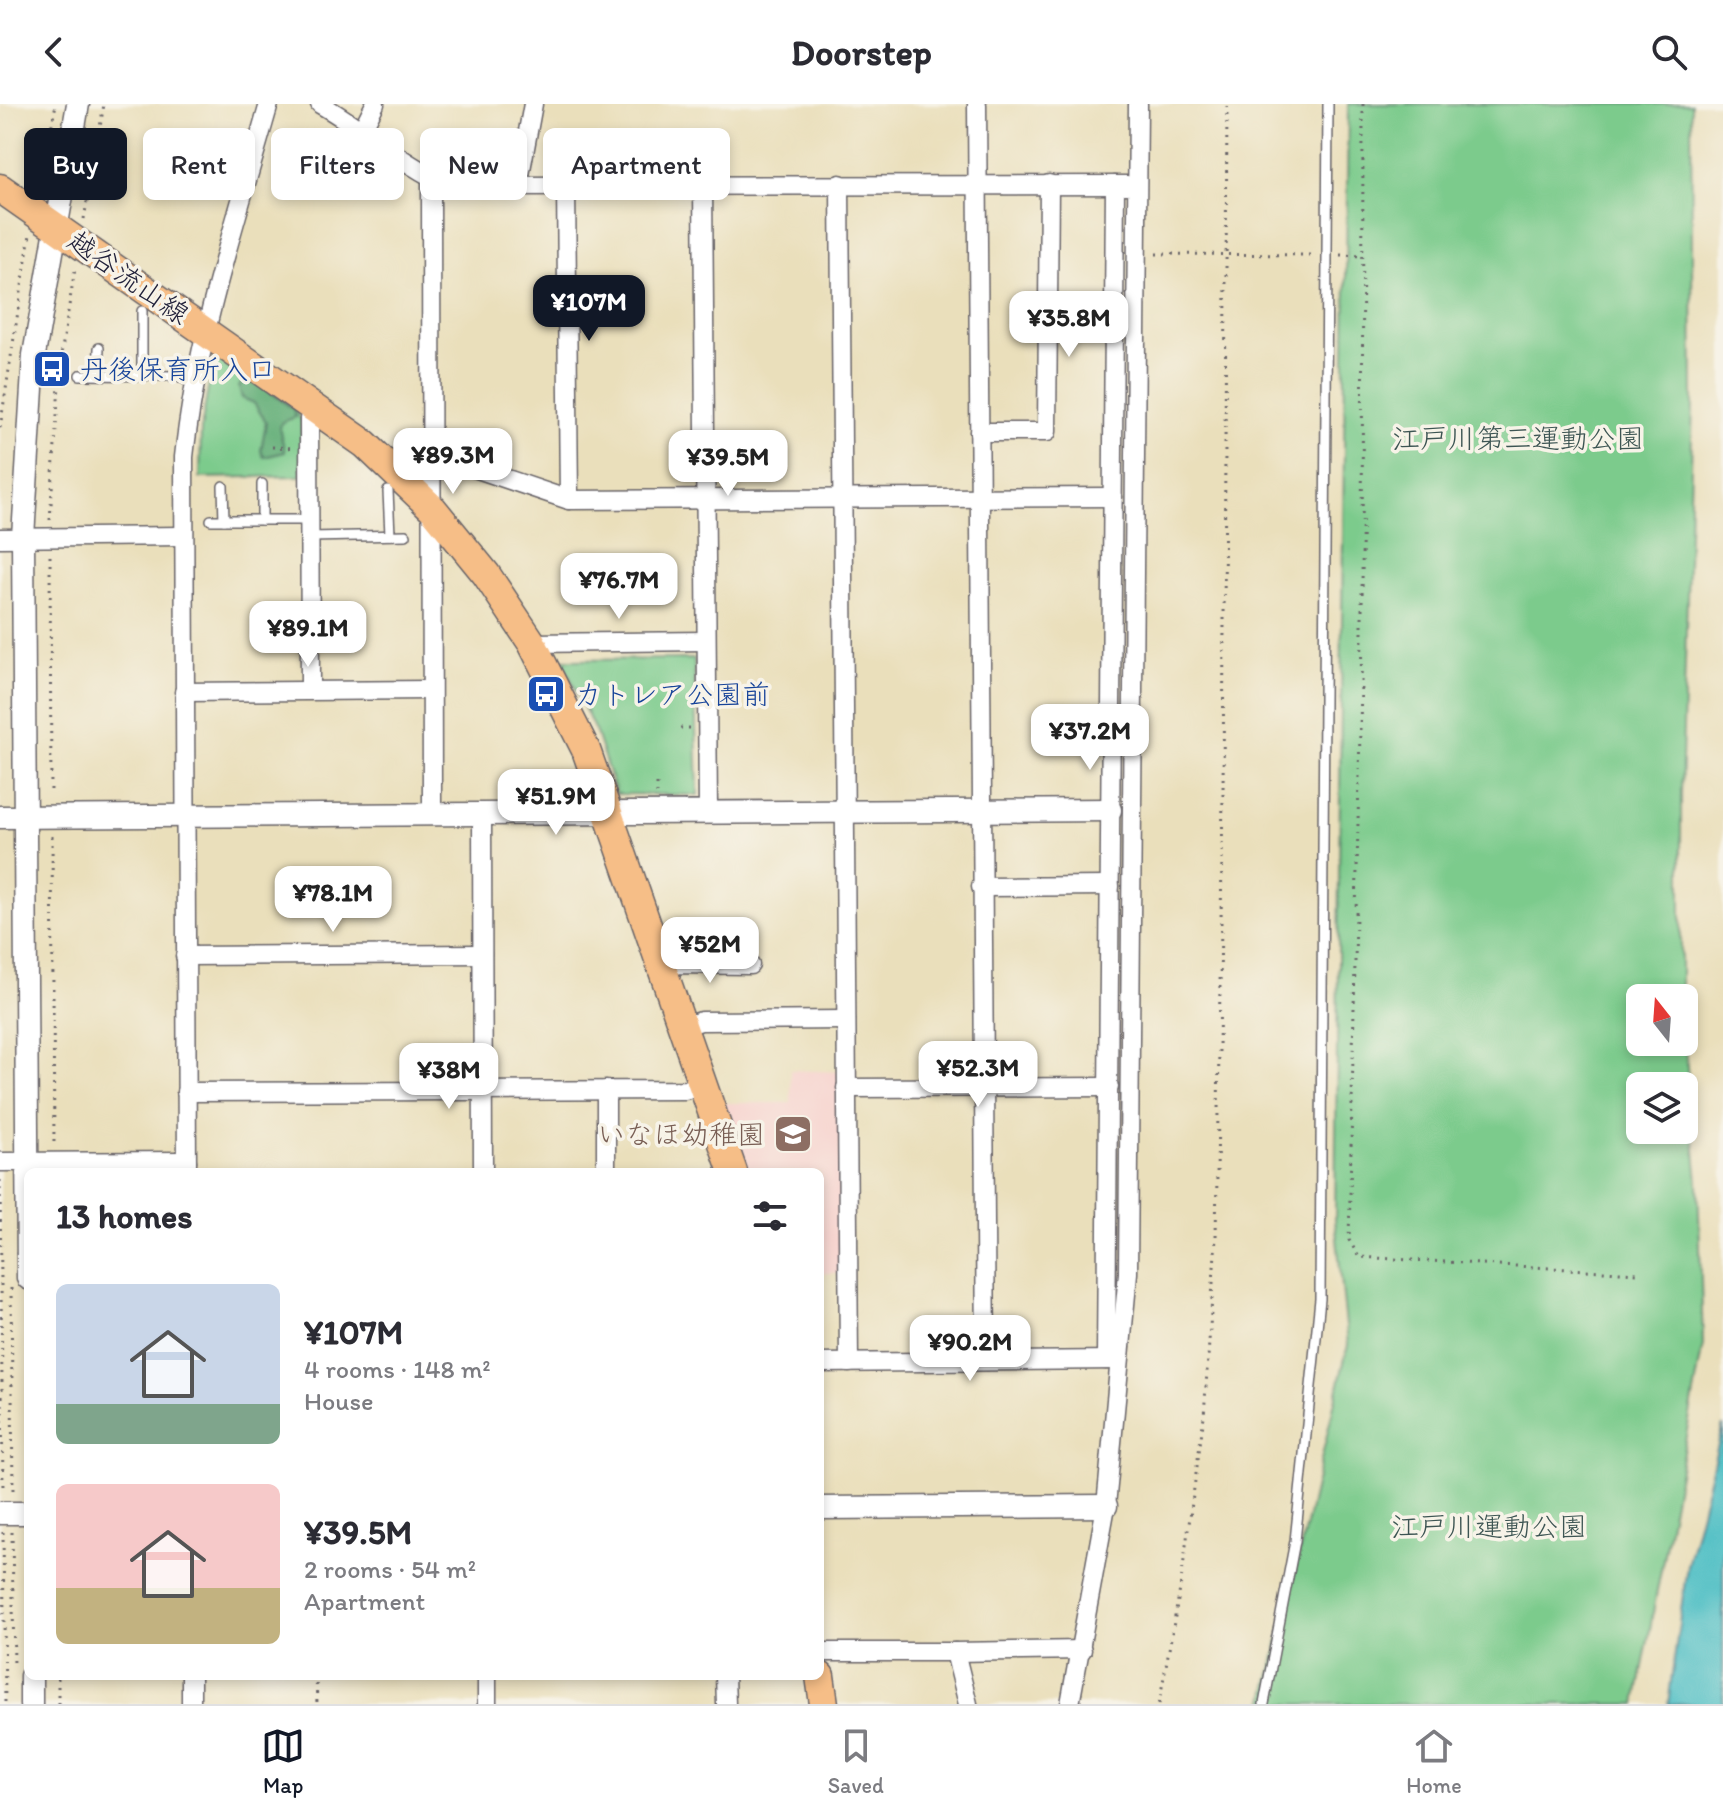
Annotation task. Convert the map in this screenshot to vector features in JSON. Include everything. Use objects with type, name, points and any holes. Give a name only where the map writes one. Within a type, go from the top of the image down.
[{"type":"main road","name":"越谷流山線","points":[[0,188],[365,444],[433,509],[486,574],[532,643],[572,717],[685,1026],[732,1168]]},
{"type":"main road","points":[[821,1680],[824,1704]]},
{"type":"street","points":[[27,1168],[23,537],[34,355],[78,104]]},
{"type":"street","points":[[0,1162],[187,1167],[184,457],[193,384],[204,330],[269,104]]},
{"type":"street","points":[[320,104],[363,128],[375,104]]},
{"type":"street","points":[[527,137],[533,104]]},
{"type":"street","points":[[977,104],[986,1361]]},
{"type":"street","points":[[1114,1360],[1128,1273],[1138,104]]},
{"type":"street","points":[[730,184],[1138,185]]},
{"type":"street","points":[[840,184],[849,1363]]},
{"type":"street","points":[[979,432],[1047,432],[1049,184]]},
{"type":"street","points":[[1070,1704],[1106,1506],[1114,1360],[1109,1087],[1115,185]]},
{"type":"street","points":[[431,200],[432,814]]},
{"type":"street","points":[[566,200],[569,500]]},
{"type":"street","points":[[703,200],[708,812]]},
{"type":"street","points":[[310,690],[309,419],[315,408]]},
{"type":"street","points":[[430,453],[569,500],[1113,497]]},
{"type":"street","points":[[0,538],[183,536]]},
{"type":"street","points":[[532,643],[706,641]]},
{"type":"street","points":[[184,692],[431,690]]},
{"type":"street","points":[[0,817],[708,812],[749,819],[844,811],[1110,810]]},
{"type":"street","points":[[482,814],[483,1168]]},
{"type":"street","points":[[981,887],[1110,886]]},
{"type":"street","points":[[185,956],[482,954]]},
{"type":"street","points":[[664,968],[675,964],[750,965]]},
{"type":"street","points":[[685,1026],[701,1021],[846,1020]]},
{"type":"street","points":[[186,1092],[685,1090],[704,1084]]},
{"type":"street","points":[[846,1088],[1109,1087]]},
{"type":"street","points":[[606,1090],[606,1168]]},
{"type":"street","points":[[824,1363],[1114,1360]]},
{"type":"street","points":[[824,1508],[1106,1506]]},
{"type":"street","points":[[2,1513],[24,1513]]},
{"type":"street","points":[[824,1652],[1082,1650]]},
{"type":"street","points":[[955,1652],[968,1704]]},
{"type":"street","points":[[31,1680],[31,1704]]},
{"type":"street","points":[[191,1680],[191,1704]]},
{"type":"street","points":[[487,1680],[487,1704]]},
{"type":"street","points":[[725,1680],[726,1704]]},
{"type":"lane","points":[[1264,1704],[1295,1541],[1320,1299],[1328,104]]},
{"type":"lane","points":[[142,311],[142,376]]},
{"type":"lane","points":[[98,375],[99,348]]},
{"type":"lane","points":[[80,375],[179,376],[193,384]]},
{"type":"lane","points":[[262,484],[262,520]]},
{"type":"lane","points":[[223,486],[224,520]]},
{"type":"lane","points":[[388,491],[390,535]]},
{"type":"lane","points":[[211,520],[262,520],[310,529],[406,535]]},
{"type":"path","points":[[54,1162],[50,537],[60,370],[56,104]]},
{"type":"path","points":[[0,428],[57,226],[104,104]]},
{"type":"path","points":[[1159,1704],[1180,1589],[1204,1416],[1215,1269],[1221,1025],[1227,104]]},
{"type":"path","points":[[1363,104],[1362,637],[1349,1240],[1359,1257],[1638,1273]]},
{"type":"path","points":[[1157,255],[1364,256]]},
{"type":"path","points":[[53,362],[60,318]]},
{"type":"path","points":[[657,784],[657,799]]},
{"type":"path","points":[[0,1178],[2,1671],[5,1704]]},
{"type":"path","points":[[58,1680],[58,1704]]},
{"type":"path","points":[[316,1680],[317,1704]]},
{"type":"shaded area","points":[[790,1070],[840,1072],[841,1273],[824,1273],[824,1168],[746,1168],[722,1103],[791,1103]]},
{"type":"green space","name":"江戸川第三運動公園","points":[[1348,104],[1691,104],[1693,403],[1681,793],[1681,984],[1626,984],[1626,1056],[1686,1056],[1687,1072],[1626,1072],[1626,1144],[1694,1144],[1703,1345],[1636,1704],[1264,1704],[1348,1345],[1335,1219]]},
{"type":"green space","points":[[214,354],[295,407],[301,420],[301,476],[200,478],[201,429]]},
{"type":"green space","points":[[247,375],[293,409],[296,417],[282,422],[279,427],[285,452],[264,457],[261,451],[266,422],[254,403],[242,398],[239,387]]},
{"type":"green space","points":[[694,659],[698,795],[616,794],[596,733],[562,660]]},
{"type":"water","points":[[1723,1425],[1723,1704],[1668,1704],[1687,1566]]},
{"type":"place","name":"丹後保育所入口","points":[[52,369]]},
{"type":"place","name":"カトレア公園前","points":[[546,694]]},
{"type":"place","name":"いなほ幼稚園","points":[[793,1134]]},
{"type":"park label","name":"江戸川運動公園","points":[[1489,1526]]}]
